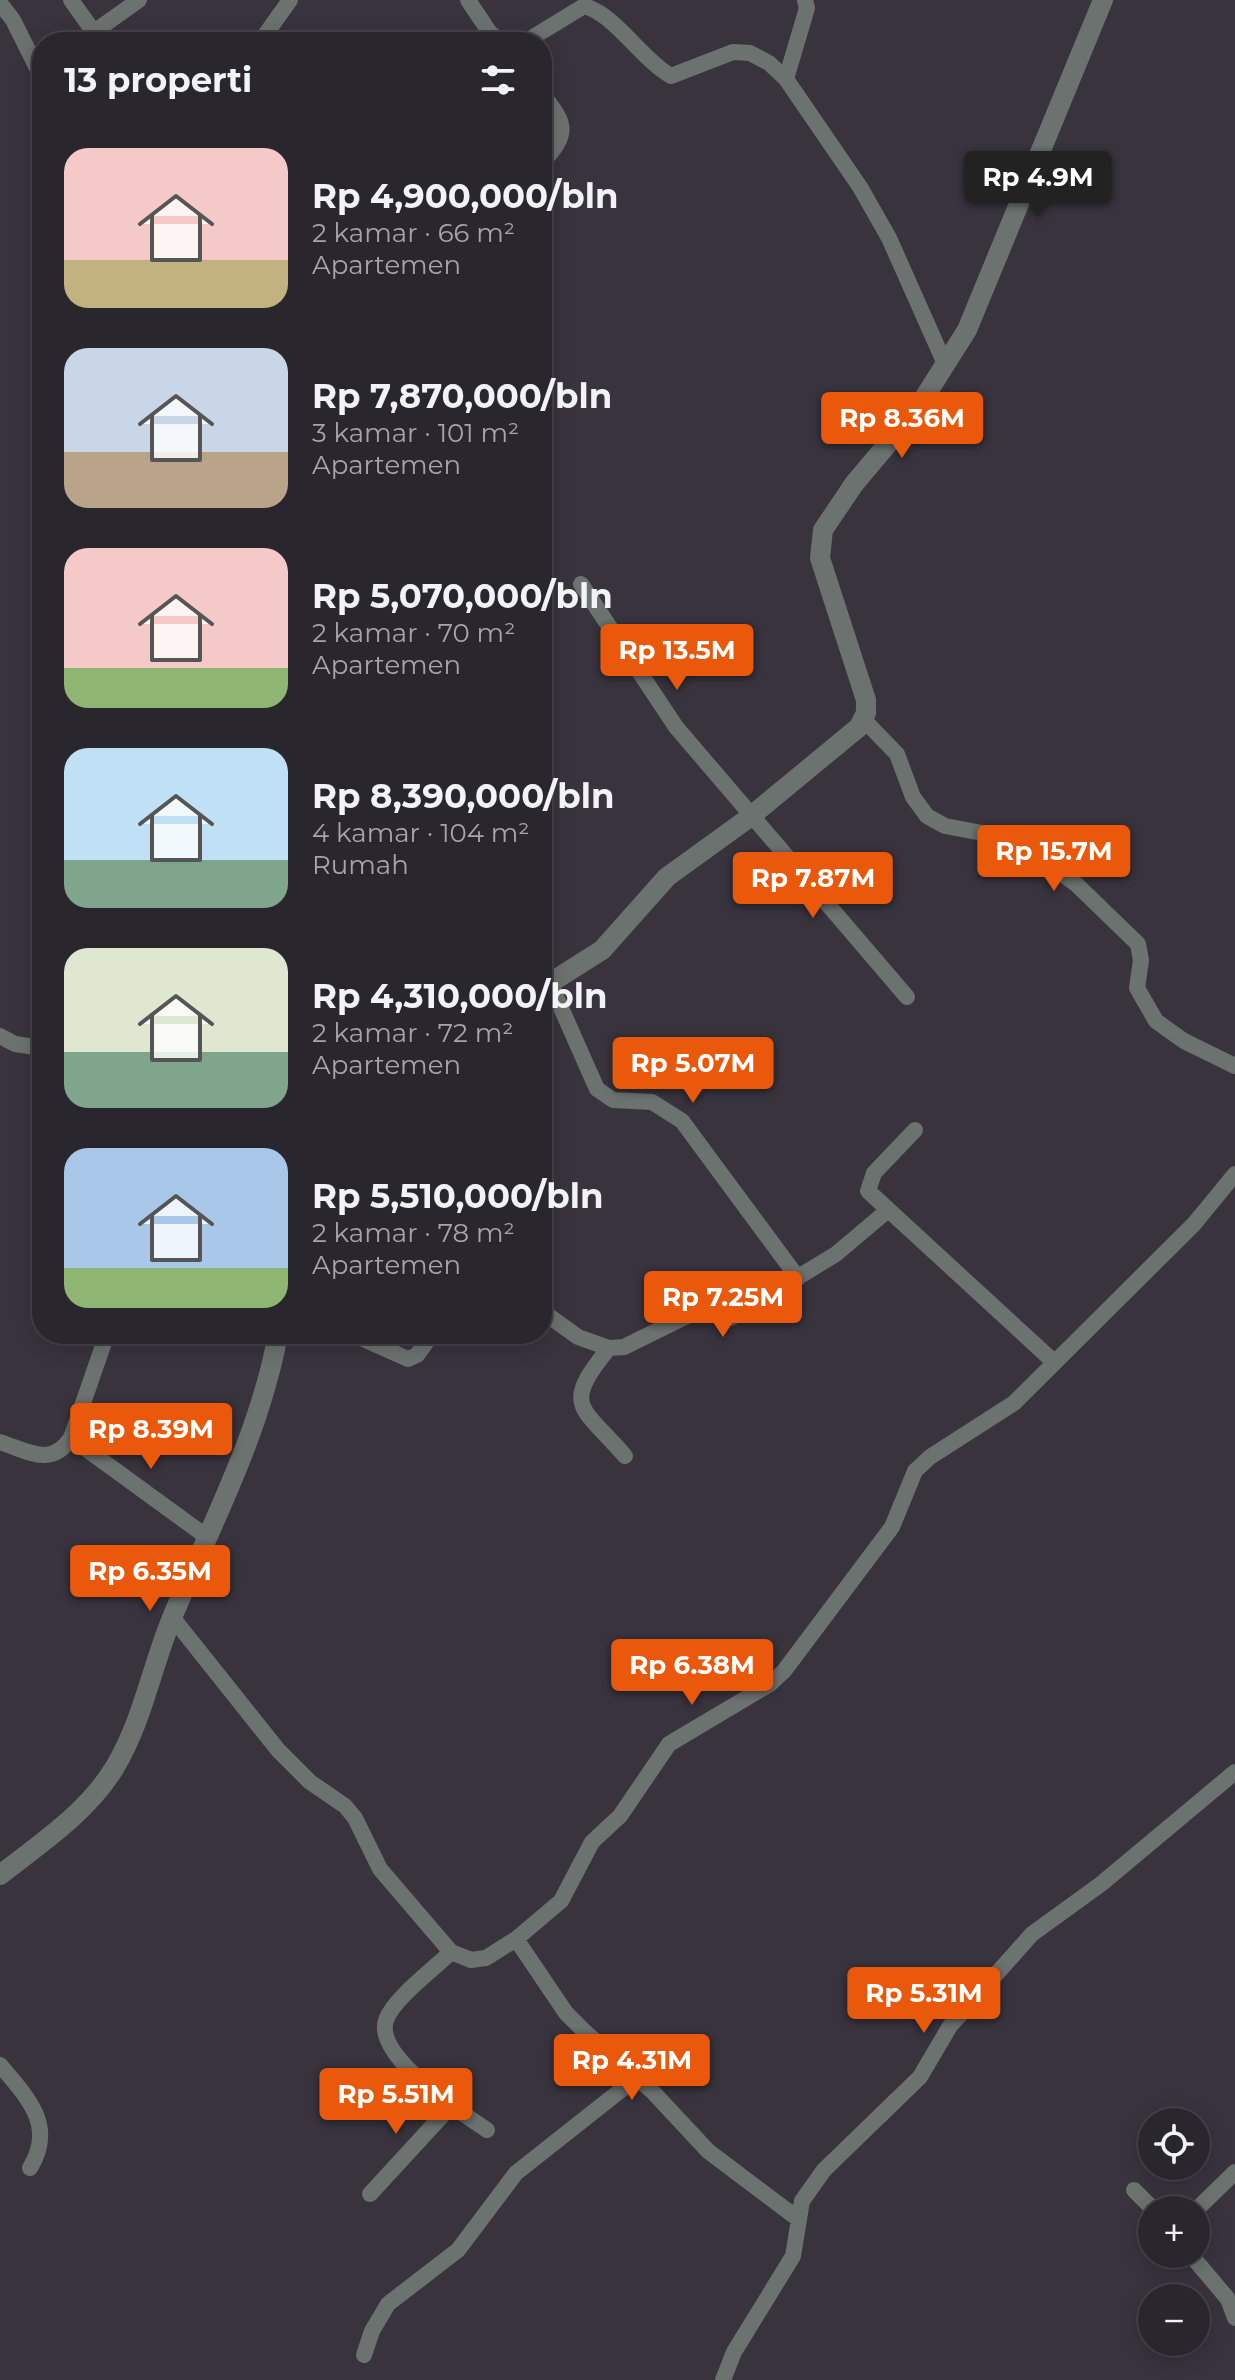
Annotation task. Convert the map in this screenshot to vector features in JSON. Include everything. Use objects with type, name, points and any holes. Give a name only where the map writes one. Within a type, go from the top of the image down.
[{"type":"street","points":[[71,0],[94,32]]},
{"type":"street","points":[[104,32],[139,0]]},
{"type":"street","points":[[267,32],[290,0]]},
{"type":"street","points":[[468,0],[489,32]]},
{"type":"street","points":[[786,79],[807,8],[805,0]]},
{"type":"street","points":[[552,981],[602,950],[620,934],[667,877],[750,817],[845,740],[863,719],[866,700],[820,558],[823,530],[854,484],[917,409],[984,293],[1103,0]]},
{"type":"street","points":[[0,3],[13,20],[32,58]]},
{"type":"street","points":[[541,32],[584,6],[600,14],[655,67],[671,76],[733,52],[750,53],[769,63],[786,79],[889,238],[945,364]]},
{"type":"street","points":[[552,106],[563,120],[563,133],[552,149]]},
{"type":"street","points":[[581,584],[676,727],[907,997]]},
{"type":"street","points":[[863,719],[897,754],[913,797],[927,816],[945,826],[1014,839],[1076,884],[1138,944],[1141,960],[1137,988],[1156,1021],[1184,1041],[1235,1066]]},
{"type":"street","points":[[552,997],[597,1089],[613,1100],[652,1102],[682,1121],[798,1278]]},
{"type":"street","points":[[0,1036],[15,1044],[32,1047]]},
{"type":"street","points":[[915,1130],[869,1181],[868,1191],[1054,1362]]},
{"type":"street","points":[[172,1617],[278,1750],[310,1782],[335,1798],[355,1818],[380,1869],[451,1952],[471,1960],[486,1958],[516,1939],[561,1901],[592,1842],[620,1816],[669,1744],[770,1684],[784,1671],[892,1527],[915,1471],[930,1457],[996,1418],[1194,1224],[1235,1174]]},
{"type":"street","points":[[552,1318],[578,1337],[609,1348],[624,1347],[697,1311],[731,1318],[836,1254],[887,1211]]},
{"type":"street","points":[[0,1442],[33,1455],[50,1457],[63,1450],[71,1438],[104,1344]]},
{"type":"street","points":[[0,1875],[88,1802],[114,1769],[149,1694],[172,1617],[266,1393],[276,1344]]},
{"type":"street","points":[[374,1344],[408,1359],[417,1355],[425,1344]]},
{"type":"street","points":[[609,1348],[583,1379],[579,1391],[581,1405],[625,1456]]},
{"type":"street","points":[[71,1438],[207,1537]]},
{"type":"street","points":[[723,2380],[734,2352],[793,2256],[797,2218],[806,2194],[824,2170],[920,2077],[950,2026],[1032,1934],[1101,1884],[1232,1779]]},
{"type":"street","points":[[516,1939],[566,2013],[635,2079],[653,2092],[708,2151],[797,2218]]},
{"type":"street","points":[[451,1952],[391,2009],[385,2021],[386,2037],[393,2054],[451,2106],[487,2130]]},
{"type":"street","points":[[0,2065],[25,2095],[37,2117],[42,2138],[40,2152],[30,2168]]},
{"type":"street","points":[[364,2355],[372,2331],[388,2304],[458,2250],[516,2173],[635,2079]]},
{"type":"street","points":[[370,2194],[451,2106]]},
{"type":"street","points":[[1210,2196],[1235,2172]]},
{"type":"street","points":[[1134,2190],[1140,2196]]},
{"type":"street","points":[[1202,2268],[1228,2299],[1235,2318]]}]
